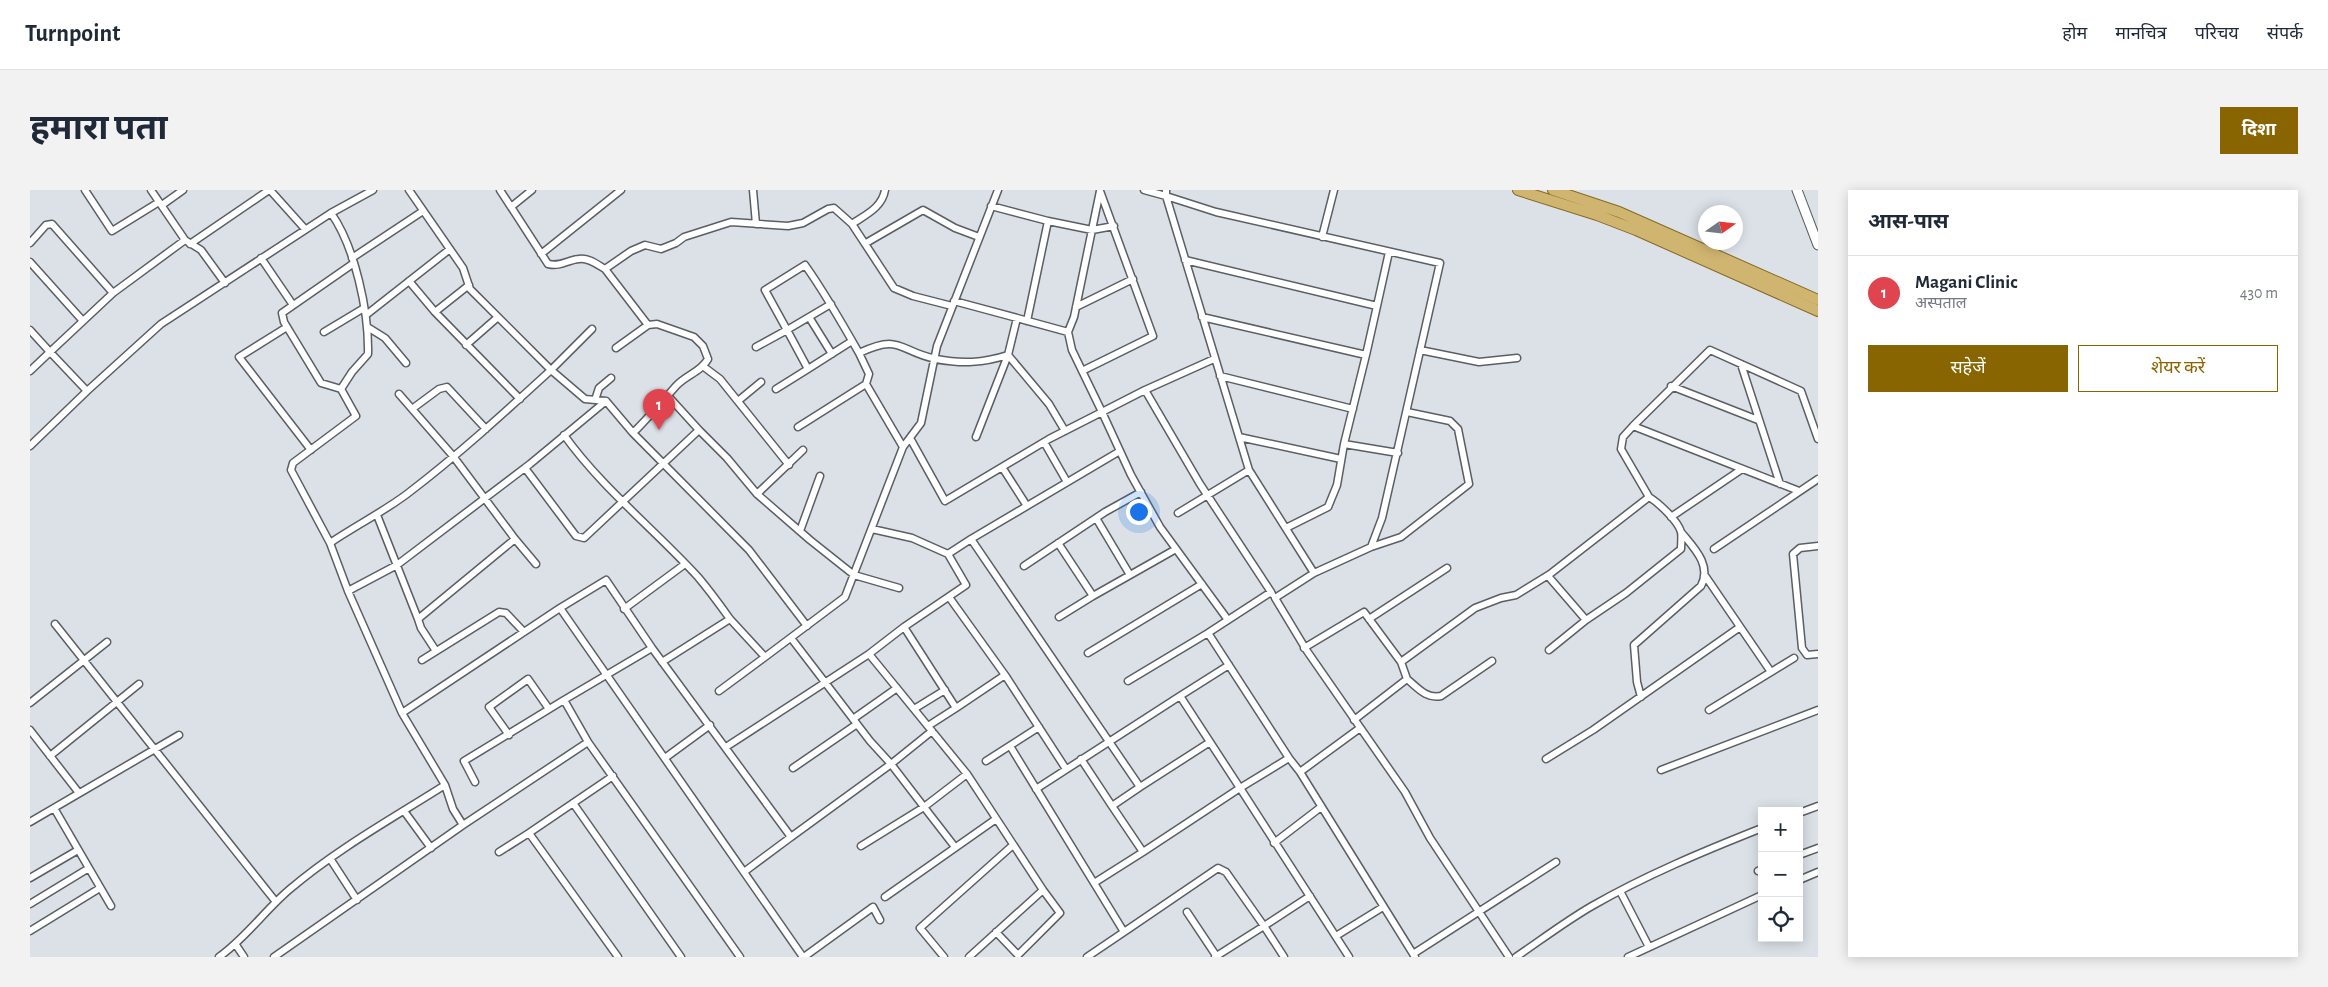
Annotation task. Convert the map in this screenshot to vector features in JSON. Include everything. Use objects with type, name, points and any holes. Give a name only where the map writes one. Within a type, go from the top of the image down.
[{"type":"main road","points":[[1518,190],[1597,215],[1636,230],[1818,311]]},
{"type":"main road","points":[[1554,190],[1619,212],[1818,300]]},
{"type":"main road","points":[[1797,190],[1818,245]]},
{"type":"street","points":[[85,190],[112,231],[184,190]]},
{"type":"street","points":[[151,190],[188,242],[201,250],[225,283]]},
{"type":"street","points":[[30,371],[113,293],[188,242],[270,190],[305,229]]},
{"type":"street","points":[[30,446],[86,391],[161,324],[305,229],[373,190]]},
{"type":"street","points":[[409,190],[463,268],[469,286],[551,370],[585,400],[606,401],[633,433],[749,550],[807,626]]},
{"type":"street","points":[[500,190],[548,264],[556,266],[580,258],[593,262],[605,270],[648,326]]},
{"type":"street","points":[[511,207],[532,190]]},
{"type":"street","points":[[541,254],[621,190]]},
{"type":"street","points":[[753,190],[756,224]]},
{"type":"street","points":[[852,224],[876,208],[884,198],[885,190]]},
{"type":"street","points":[[720,691],[845,597],[903,447],[921,424],[934,359],[953,303],[998,190]]},
{"type":"street","points":[[1082,371],[1153,336],[1100,190]]},
{"type":"street","points":[[1100,190],[1076,307],[1068,332],[1072,350],[1120,451],[1160,527],[1228,620]]},
{"type":"street","points":[[1144,190],[1166,193],[1216,212],[1440,263],[1398,453],[1382,518],[1371,547]]},
{"type":"street","points":[[1322,237],[1334,190]]},
{"type":"street","points":[[1166,193],[1214,359],[1249,470],[1314,573]]},
{"type":"street","points":[[991,206],[1092,230],[1114,226]]},
{"type":"street","points":[[605,270],[631,251],[644,245],[661,249],[676,243],[684,236],[712,226],[731,222],[796,225],[834,208],[852,224],[894,288],[913,296],[953,303],[1068,332]]},
{"type":"street","points":[[866,243],[923,210],[955,228],[978,237]]},
{"type":"street","points":[[423,212],[282,313],[287,327],[320,382],[341,390],[356,416],[293,463],[291,470],[330,543],[348,591],[402,713],[445,785],[453,809],[464,825]]},
{"type":"street","points":[[331,213],[343,230],[353,261],[369,328],[368,354],[341,390]]},
{"type":"street","points":[[1027,321],[1048,221]]},
{"type":"street","points":[[30,244],[46,226],[52,224],[113,293]]},
{"type":"street","points":[[324,332],[365,312],[450,249]]},
{"type":"street","points":[[1286,528],[1328,507],[1336,485],[1389,252]]},
{"type":"street","points":[[261,258],[294,305]]},
{"type":"street","points":[[1185,260],[1377,306]]},
{"type":"street","points":[[30,262],[83,321]]},
{"type":"street","points":[[798,427],[866,384],[869,374],[831,304],[805,265],[765,290],[808,369]]},
{"type":"street","points":[[1076,307],[1133,279]]},
{"type":"street","points":[[409,280],[435,312],[520,399]]},
{"type":"street","points":[[435,312],[469,286]]},
{"type":"street","points":[[756,347],[831,304]]},
{"type":"street","points":[[466,345],[498,317]]},
{"type":"street","points":[[809,317],[832,354]]},
{"type":"street","points":[[1202,317],[1366,355]]},
{"type":"street","points":[[976,437],[1008,355],[1017,318]]},
{"type":"street","points":[[616,348],[648,326],[657,324],[694,337],[702,346],[708,359],[704,367],[676,386],[669,397],[633,433]]},
{"type":"street","points":[[287,327],[239,357],[311,450]]},
{"type":"street","points":[[369,328],[385,338],[406,363]]},
{"type":"street","points":[[330,543],[377,515],[453,456],[520,399],[592,329]]},
{"type":"street","points":[[30,330],[86,391]]},
{"type":"street","points":[[776,389],[852,341]]},
{"type":"street","points":[[859,353],[887,343],[934,359],[972,364],[1008,355]]},
{"type":"street","points":[[1420,350],[1479,362],[1517,358]]},
{"type":"street","points":[[1770,672],[1706,577],[1703,563],[1671,517],[1649,496],[1621,449],[1623,438],[1671,386],[1710,350],[1801,391],[1818,440]]},
{"type":"street","points":[[1008,355],[1049,404],[1065,431]]},
{"type":"street","points":[[910,438],[945,501],[1044,442],[1145,390],[1214,359]]},
{"type":"street","points":[[1741,364],[1780,484]]},
{"type":"street","points":[[704,367],[720,379],[789,465]]},
{"type":"street","points":[[1220,376],[1353,409]]},
{"type":"street","points":[[595,400],[599,388],[611,378]]},
{"type":"street","points":[[738,401],[761,382]]},
{"type":"street","points":[[866,384],[903,447]]},
{"type":"street","points":[[1671,386],[1758,420]]},
{"type":"street","points":[[412,409],[439,389],[447,387],[486,428]]},
{"type":"street","points":[[1145,390],[1304,648],[1405,792],[1430,838],[1507,954],[1498,957]]},
{"type":"street","points":[[399,394],[453,456],[484,499],[536,564]]},
{"type":"street","points":[[669,397],[727,458],[757,494],[800,531],[854,575],[899,588]]},
{"type":"street","points":[[348,591],[397,565],[525,468],[606,401]]},
{"type":"street","points":[[1128,681],[1228,620],[1314,573],[1371,547],[1401,537],[1469,484],[1458,429],[1454,424],[1407,412]]},
{"type":"street","points":[[1633,426],[1799,491]]},
{"type":"street","points":[[525,468],[576,536],[584,538],[699,430]]},
{"type":"street","points":[[564,435],[577,453],[623,502],[699,578],[730,619],[765,657]]},
{"type":"street","points":[[1239,436],[1341,460]]},
{"type":"street","points":[[1044,442],[1067,482]]},
{"type":"street","points":[[1344,444],[1398,453]]},
{"type":"street","points":[[757,494],[803,450]]},
{"type":"street","points":[[948,554],[1120,451]]},
{"type":"street","points":[[1002,467],[1027,506]]},
{"type":"street","points":[[1671,517],[1742,469]]},
{"type":"street","points":[[1178,513],[1249,470]]},
{"type":"street","points":[[800,531],[820,476]]},
{"type":"street","points":[[1714,549],[1818,478]]},
{"type":"street","points":[[1024,566],[1096,518],[1141,492]]},
{"type":"street","points":[[1401,662],[1475,608],[1516,595],[1548,576],[1649,496]]},
{"type":"street","points":[[377,515],[421,628],[436,651]]},
{"type":"street","points":[[1096,518],[1130,575]]},
{"type":"street","points":[[726,747],[869,654],[904,627],[966,585],[948,554],[912,538],[872,529]]},
{"type":"street","points":[[1549,650],[1586,620],[1626,593],[1681,549],[1681,532]]},
{"type":"street","points":[[418,620],[515,539]]},
{"type":"street","points":[[971,540],[1140,788]]},
{"type":"street","points":[[1058,543],[1093,596]]},
{"type":"street","points":[[1818,546],[1800,548],[1794,554],[1802,648],[1807,655],[1818,654]]},
{"type":"street","points":[[1058,616],[1176,548]]},
{"type":"street","points":[[624,609],[685,564]]},
{"type":"street","points":[[1369,619],[1447,568]]},
{"type":"street","points":[[1548,576],[1586,620]]},
{"type":"street","points":[[1640,697],[1634,645],[1701,586],[1706,577]]},
{"type":"street","points":[[402,713],[560,608],[606,580],[662,662],[791,837]]},
{"type":"street","points":[[1088,653],[1202,584]]},
{"type":"street","points":[[948,597],[1005,675],[1066,769]]},
{"type":"street","points":[[560,608],[803,957],[873,907],[880,920]]},
{"type":"street","points":[[422,660],[499,612],[506,613],[524,632]]},
{"type":"street","points":[[1304,648],[1364,612],[1401,662],[1407,679],[1423,693],[1433,697],[1441,696],[1492,661]]},
{"type":"street","points":[[662,662],[730,619]]},
{"type":"street","points":[[55,624],[276,902]]},
{"type":"street","points":[[904,627],[956,708]]},
{"type":"street","points":[[1546,759],[1640,697],[1740,627]]},
{"type":"street","points":[[1208,633],[1300,772],[1414,955],[1556,862]]},
{"type":"street","points":[[791,638],[955,848]]},
{"type":"street","points":[[30,703],[107,642]]},
{"type":"street","points":[[475,782],[464,761],[652,648]]},
{"type":"street","points":[[869,654],[967,774],[1060,913],[1018,956],[996,932]]},
{"type":"street","points":[[1709,710],[1794,658]]},
{"type":"street","points":[[1036,789],[1229,665]]},
{"type":"street","points":[[744,872],[891,764],[956,708],[1005,675]]},
{"type":"street","points":[[509,735],[490,707],[528,678],[549,709]]},
{"type":"street","points":[[1354,720],[1407,679]]},
{"type":"street","points":[[50,756],[139,684]]},
{"type":"street","points":[[793,768],[897,688]]},
{"type":"street","points":[[914,709],[945,690]]},
{"type":"street","points":[[1180,696],[1349,957]]},
{"type":"street","points":[[564,700],[588,742],[740,957]]},
{"type":"street","points":[[1661,770],[1818,710]]},
{"type":"street","points":[[665,758],[710,725]]},
{"type":"street","points":[[986,761],[1039,727]]},
{"type":"street","points":[[1300,772],[1360,728]]},
{"type":"street","points":[[30,730],[79,793]]},
{"type":"street","points":[[30,822],[179,735]]},
{"type":"street","points":[[274,957],[464,825],[588,742]]},
{"type":"street","points":[[1112,806],[1210,742]]},
{"type":"street","points":[[1010,746],[1124,932]]},
{"type":"street","points":[[1094,883],[1289,758]]},
{"type":"street","points":[[1081,759],[1143,852]]},
{"type":"street","points":[[861,846],[924,807],[967,774]]},
{"type":"street","points":[[499,852],[530,834],[613,776]]},
{"type":"street","points":[[219,957],[236,945],[291,888],[445,785]]},
{"type":"street","points":[[573,803],[681,957]]},
{"type":"street","points":[[1803,812],[1818,806]]},
{"type":"street","points":[[1274,842],[1321,807]]},
{"type":"street","points":[[54,808],[111,906]]},
{"type":"street","points":[[404,811],[431,848]]},
{"type":"street","points":[[885,897],[996,819]]},
{"type":"street","points":[[1516,957],[1591,907],[1620,891],[1699,852],[1758,830]]},
{"type":"street","points":[[530,834],[618,957]]},
{"type":"street","points":[[944,957],[920,928],[1013,845]]},
{"type":"street","points":[[1803,854],[1818,848]]},
{"type":"street","points":[[30,878],[78,850]]},
{"type":"street","points":[[331,860],[357,900]]},
{"type":"street","points":[[30,904],[89,868]]},
{"type":"street","points":[[1087,957],[1218,868],[1226,872],[1284,957]]},
{"type":"street","points":[[1803,878],[1818,872]]},
{"type":"street","points":[[30,931],[100,888]]},
{"type":"street","points":[[969,957],[1043,890]]},
{"type":"street","points":[[1620,891],[1649,947]]},
{"type":"street","points":[[1188,912],[1216,957],[1310,896]]},
{"type":"street","points":[[1628,957],[1758,897]]},
{"type":"street","points":[[1336,936],[1383,907]]},
{"type":"street","points":[[236,945],[244,957]]},
{"type":"place","name":"Magani Clinic","points":[[659,430]]}]
